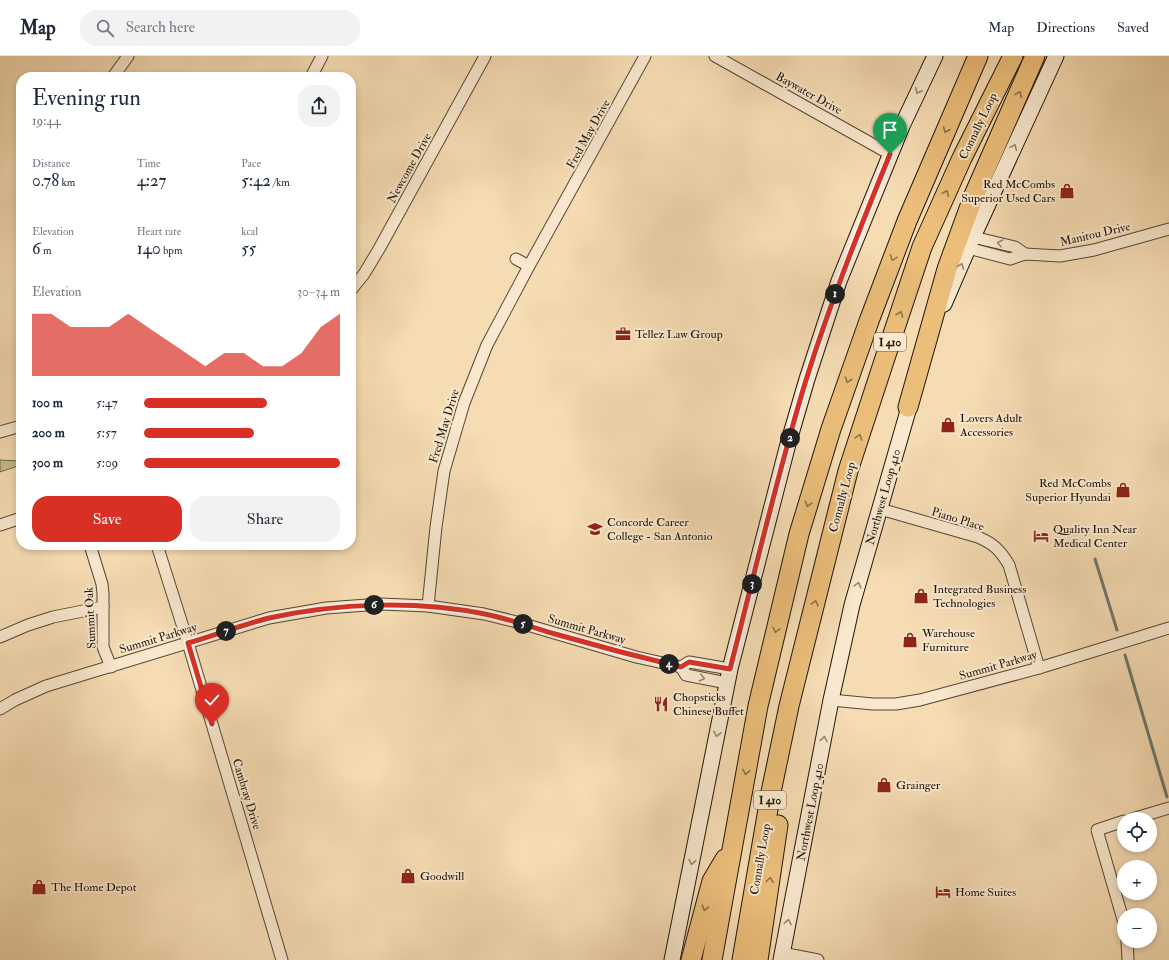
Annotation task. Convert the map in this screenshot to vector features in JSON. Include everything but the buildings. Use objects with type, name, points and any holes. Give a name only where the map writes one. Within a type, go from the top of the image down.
[{"type":"highway","name":"I 410","points":[[712,960],[758,706],[799,534],[831,429],[871,314],[907,222],[978,56]]},
{"type":"highway","name":"Connally Loop","points":[[742,960],[771,792],[789,706],[848,471],[922,247],[962,158],[1013,56]]},
{"type":"highway","points":[[908,407],[947,269],[974,195],[1035,56]]},
{"type":"highway","points":[[758,960],[806,641]]},
{"type":"highway","points":[[691,960],[712,881],[732,847]]},
{"type":"main road","points":[[672,960],[729,676],[788,444],[807,379],[839,281],[890,154],[935,56]]},
{"type":"main road","name":"Northwest Loop 410","points":[[781,957],[831,700],[856,591],[908,407],[941,312],[971,242],[1056,56]]},
{"type":"street","points":[[116,72],[128,56]]},
{"type":"street","points":[[313,72],[322,56]]},
{"type":"street","name":"Newcome Drive","points":[[356,284],[364,274],[379,249],[485,56]]},
{"type":"street","name":"Fred May Drive","points":[[428,606],[436,527],[444,471],[464,403],[487,345],[645,56]]},
{"type":"street","name":"Baywater Drive","points":[[715,56],[890,154]]},
{"type":"street","name":"Manitou Drive","points":[[971,242],[1010,259],[1025,254],[1042,256],[1077,254],[1169,229]]},
{"type":"street","points":[[516,259],[529,266]]},
{"type":"street","points":[[0,432],[16,427]]},
{"type":"street","name":"Piano Place","points":[[880,509],[978,537],[990,542],[1001,552],[1009,565],[1040,668]]},
{"type":"street","points":[[0,525],[16,520]]},
{"type":"street","name":"Summit Oak","points":[[92,550],[102,584],[102,647],[111,667]]},
{"type":"street","name":"Cambray Drive","points":[[159,550],[188,643],[282,960]]},
{"type":"street","name":"Summit Parkway","points":[[0,709],[15,700],[46,686],[269,618],[326,608],[381,604],[428,606],[484,614],[517,622],[629,655],[681,667],[689,662],[729,676]]},
{"type":"street","points":[[0,637],[53,617],[103,607]]},
{"type":"street","name":"Summit Parkway","points":[[831,700],[873,704],[896,704],[920,700],[1040,668],[1169,628]]},
{"type":"street","points":[[1156,812],[1169,808]]},
{"type":"street","points":[[1117,823],[1097,830],[1120,908]]},
{"type":"street","points":[[1127,948],[1128,960]]},
{"type":"street","points":[[781,957],[818,960]]},
{"type":"shaded area","points":[[0,460],[16,461],[16,467],[0,472]]},
{"type":"waterway","points":[[1095,559],[1117,630]]},
{"type":"waterway","points":[[1125,655],[1167,797]]},
{"type":"place","name":"Red McCombs Superior Used Cars","points":[[1067,191]]},
{"type":"place","name":"Tellez Law Group","points":[[623,334]]},
{"type":"place","name":"Lovers Adult Accessories","points":[[948,425]]},
{"type":"place","name":"Red McCombs Superior Hyundai","points":[[1123,490]]},
{"type":"place","name":"Concorde Career College - San Antonio","points":[[595,529]]},
{"type":"place","name":"Quality Inn Near Medical Center","points":[[1041,536]]},
{"type":"place","name":"Integrated Business Technologies","points":[[921,596]]},
{"type":"place","name":"Warehouse Furniture","points":[[910,640]]},
{"type":"place","name":"Chopsticks Chinese Buffet","points":[[661,704]]},
{"type":"place","name":"Grainger","points":[[884,785]]},
{"type":"place","name":"Goodwill","points":[[408,876]]},
{"type":"place","name":"The Home Depot","points":[[39,887]]},
{"type":"place","name":"Home Suites","points":[[943,892]]},
{"type":"route","points":[[212,724],[188,643],[269,618],[326,608],[381,604],[428,606],[484,614],[517,622],[636,657],[681,667],[689,662],[730,669],[788,444],[807,379],[839,281],[890,154]]}]
